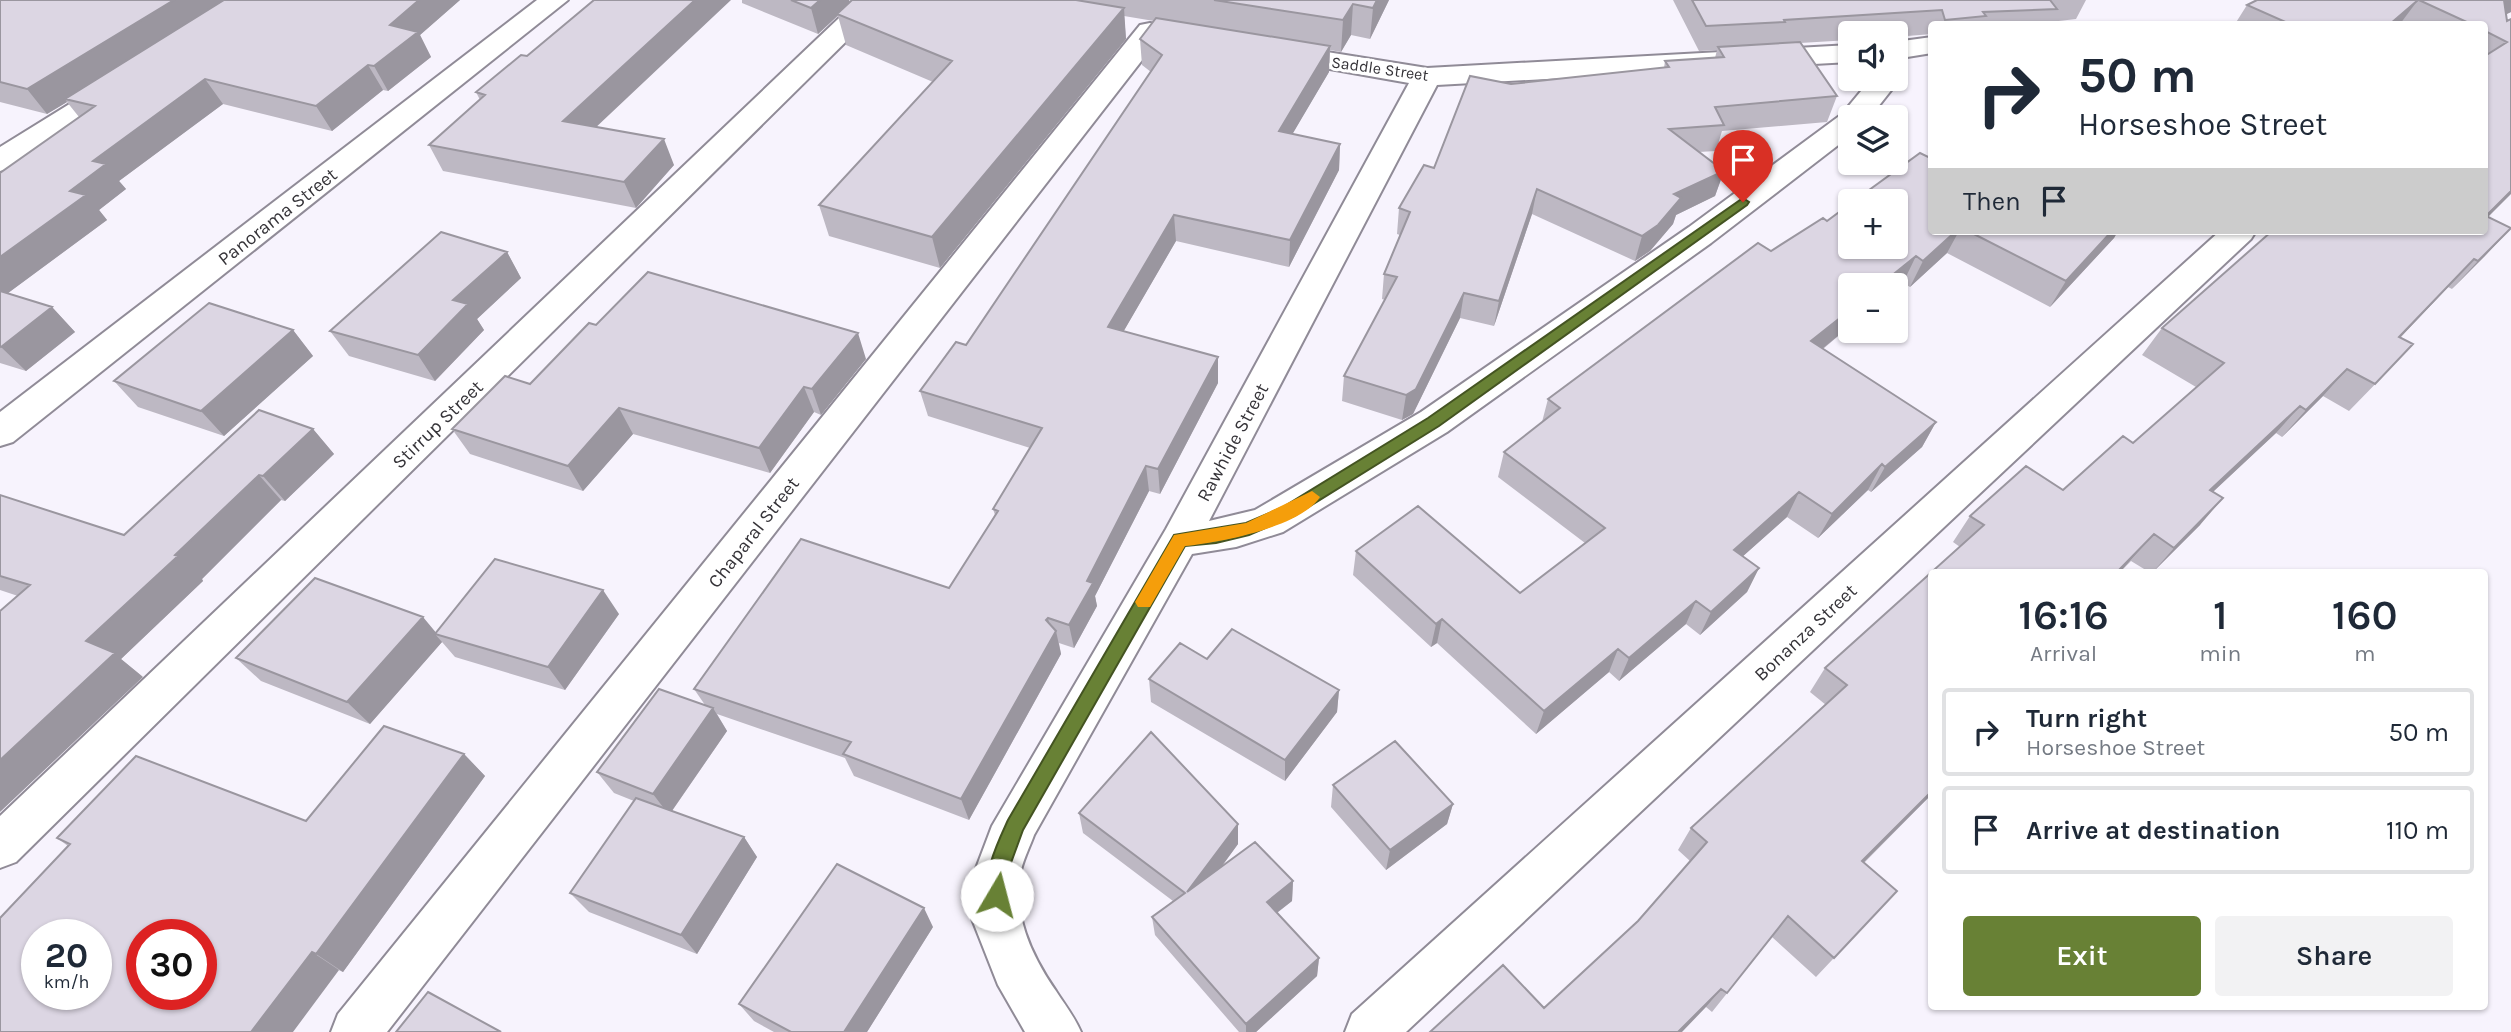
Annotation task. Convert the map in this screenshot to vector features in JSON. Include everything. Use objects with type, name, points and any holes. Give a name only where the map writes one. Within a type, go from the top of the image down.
[{"type":"street","name":"Panorama Street","points":[[0,432],[554,0]]},
{"type":"street","name":"Stirrup Street","points":[[0,848],[874,0]]},
{"type":"street","name":"Chaparal Street","points":[[356,1032],[1151,31]]},
{"type":"street","points":[[1908,50],[1928,46]]},
{"type":"street","name":"Saddle Street","points":[[1256,49],[1427,77],[1838,54]]},
{"type":"street","points":[[0,161],[139,73]]},
{"type":"street","name":"Rawhide Street","points":[[1056,1032],[1038,1008],[1015,968],[996,919],[998,871],[1015,826],[1180,540],[1427,77]]},
{"type":"street","points":[[1865,105],[1876,91]]},
{"type":"street","points":[[1180,540],[1216,537],[1269,521],[1434,422],[1700,235],[1838,130]]},
{"type":"street","name":"Bonanza Street","points":[[1370,1032],[2236,235]]},
{"type":"building","points":[[0,0],[174,0],[27,89],[0,82]]},
{"type":"building","points":[[224,0],[419,0],[390,25],[418,32],[374,66],[368,65],[316,106],[205,79],[93,161],[106,164],[70,191],[86,195],[0,257],[0,173],[95,106],[65,99]]},
{"type":"building","points":[[594,0],[695,0],[563,121],[664,139],[624,182],[429,145],[485,95],[476,92],[521,55],[527,56]]},
{"type":"building","points":[[791,0],[820,0],[811,8]]},
{"type":"building","points":[[852,0],[1076,0],[1124,8],[932,237],[819,205],[952,61],[837,14]]},
{"type":"building","points":[[1214,0],[1377,0],[1373,8],[1353,4],[1343,20]]},
{"type":"building","points":[[1692,0],[2050,0],[2057,9],[1983,12],[1986,16],[1945,20],[1942,10],[1706,26]]},
{"type":"building","points":[[2257,0],[2418,0],[2394,21],[2283,21],[2247,5]]},
{"type":"building","points":[[2419,0],[2504,0],[2507,21],[2511,19],[2511,191],[2488,214],[2488,54],[2507,42],[2488,32],[2488,21],[2464,21]]},
{"type":"building","points":[[1156,18],[1330,46],[1279,131],[1340,144],[1290,240],[1174,215],[1108,327],[1218,357],[1158,469],[1146,466],[1087,581],[1093,583],[1069,625],[1048,618],[1046,620],[1056,631],[961,799],[843,754],[851,742],[694,689],[801,539],[949,588],[998,511],[993,509],[1042,428],[920,391],[956,342],[966,345],[1162,55],[1140,39]]},
{"type":"building","points":[[1800,42],[1837,96],[1715,107],[1724,125],[1669,129],[1724,171],[1674,194],[1681,198],[1658,225],[1642,236],[1537,189],[1499,301],[1464,293],[1416,389],[1406,395],[1344,376],[1397,277],[1384,274],[1410,212],[1399,208],[1424,165],[1434,168],[1470,76],[1511,84],[1669,67],[1665,61],[1724,57],[1718,47]]},
{"type":"building","points":[[1920,153],[1928,157],[1928,235],[1952,235],[1923,261],[1916,256],[1895,273],[1838,273],[1838,320],[1811,341],[1936,422],[1885,467],[1882,464],[1832,514],[1799,492],[1734,550],[1759,568],[1711,612],[1696,601],[1629,658],[1618,649],[1544,711],[1442,619],[1436,624],[1356,551],[1418,506],[1520,593],[1605,528],[1504,452],[1560,408],[1548,399],[1758,243],[1771,251],[1823,218],[1827,221],[1838,213],[1838,259],[1908,259],[1908,189],[1870,189],[1890,175],[1908,175],[1908,162]]},
{"type":"building","points":[[2488,217],[2511,228],[2478,261],[2474,259],[2399,337],[2413,344],[2375,384],[2347,369],[2306,410],[2300,406],[2210,490],[2223,498],[2174,548],[2154,534],[2120,569],[1935,569],[1984,525],[1970,516],[2026,466],[2063,490],[2123,436],[2133,443],[2224,363],[2162,328],[2267,235],[2488,235]]},
{"type":"building","points":[[441,232],[507,252],[453,300],[468,304],[418,355],[330,331]]},
{"type":"building","points":[[1976,235],[2108,235],[2066,281]]},
{"type":"building","points":[[648,272],[858,333],[812,389],[804,387],[759,448],[619,408],[568,466],[452,429],[505,376],[530,384],[589,323],[596,325]]},
{"type":"building","points":[[0,291],[52,307],[1,347],[0,346]]},
{"type":"building","points":[[209,303],[293,330],[201,411],[114,381]]},
{"type":"building","points":[[259,410],[313,429],[263,476],[259,475],[175,555],[178,556],[86,641],[115,653],[0,760],[0,611],[30,585],[0,576],[0,495],[124,535]]},
{"type":"building","points":[[495,559],[603,590],[548,667],[435,634]]},
{"type":"building","points":[[1928,575],[1928,795],[1862,861],[1897,891],[1834,958],[1788,916],[1727,993],[1721,989],[1678,1032],[1430,1032],[1503,965],[1544,1008],[1638,921],[1707,842],[1691,828],[1847,685],[1825,668]]},
{"type":"building","points":[[315,578],[423,617],[347,702],[236,658]]},
{"type":"building","points":[[1232,629],[1339,690],[1285,760],[1149,679],[1180,643],[1207,659]]},
{"type":"building","points":[[659,689],[713,708],[653,794],[597,772]]},
{"type":"building","points":[[384,726],[464,754],[316,954],[312,952],[251,1032],[0,1032],[0,918],[70,844],[57,838],[136,756],[306,821]]},
{"type":"building","points":[[1151,732],[1238,824],[1187,892],[1255,842],[1293,881],[1267,902],[1319,958],[1246,1024],[1152,917],[1185,893],[1079,813]]},
{"type":"building","points":[[1395,741],[1453,804],[1390,850],[1333,785]]},
{"type":"building","points":[[636,798],[744,837],[681,935],[570,893]]},
{"type":"building","points":[[837,864],[924,908],[844,1032],[791,1032],[739,1004]]},
{"type":"building","points":[[428,992],[501,1032],[396,1032]]},
{"type":"slow traffic","points":[[1144,602],[1180,540],[1216,537],[1249,529],[1288,512],[1312,497]]},
{"type":"route","points":[[997,895],[998,871],[1015,826],[1180,540],[1216,537],[1249,529],[1288,512],[1434,422],[1743,202]]}]
